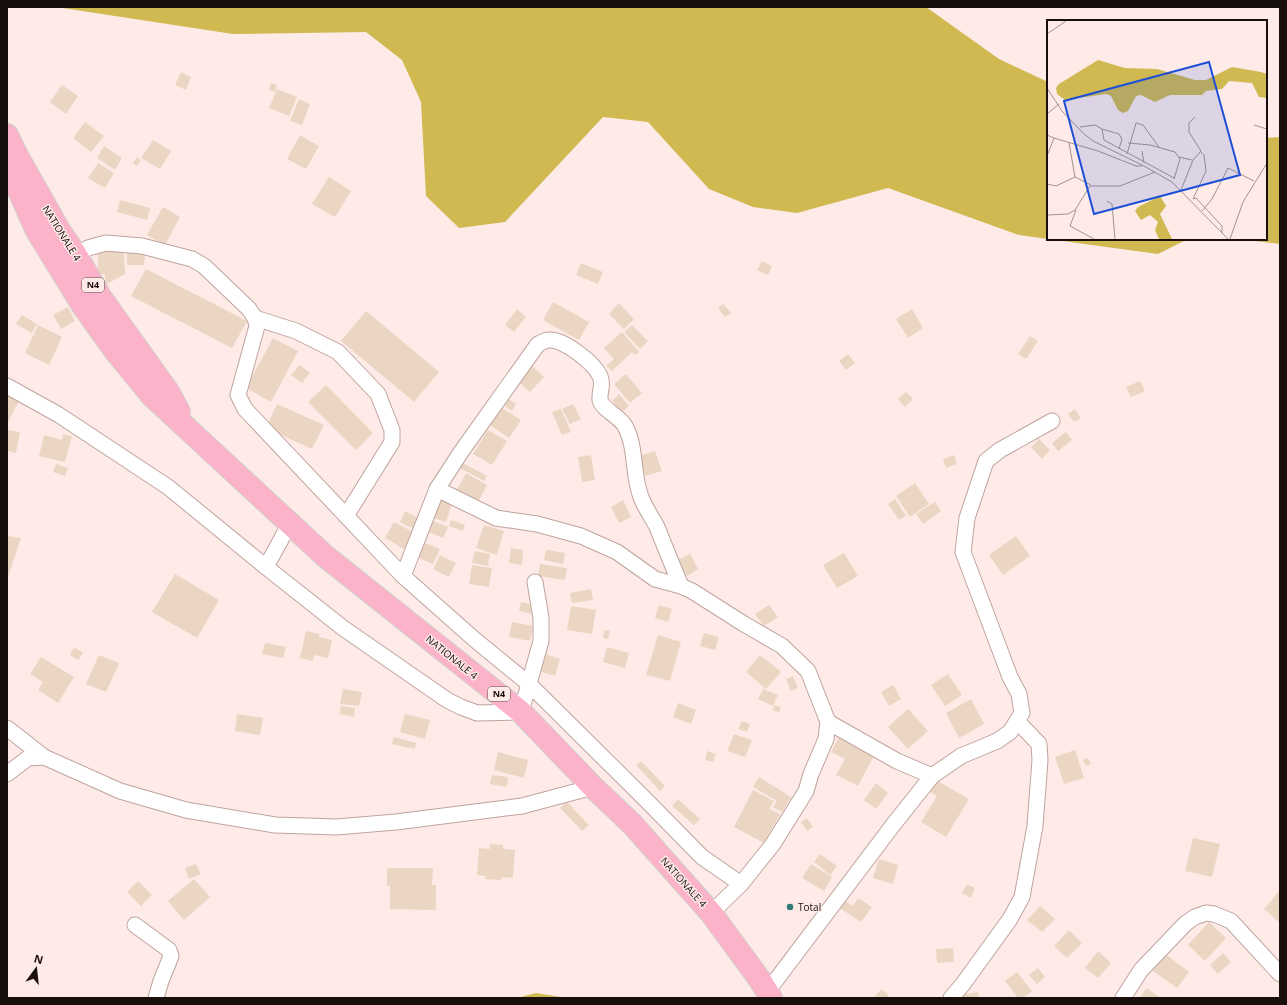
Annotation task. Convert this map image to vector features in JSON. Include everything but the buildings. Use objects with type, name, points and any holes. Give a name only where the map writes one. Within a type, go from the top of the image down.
[{"type":"highway","name":"NATIONALE 4","points":[[7,135],[16,154],[59,230],[76,255],[101,298],[168,393],[188,429]]},
{"type":"highway","name":"NATIONALE 4","points":[[7,164],[37,231],[83,306],[116,352],[152,396],[325,556],[522,712],[593,787],[632,824],[711,913],[769,995]]},
{"type":"street","points":[[76,255],[88,248],[106,243],[142,246],[192,259],[204,266],[249,308],[255,318],[257,326],[238,396],[245,409],[403,576],[474,639],[529,684],[702,857],[741,884]]},
{"type":"street","points":[[255,318],[296,331],[338,352],[378,394],[392,430],[392,442],[346,516]]},
{"type":"street","points":[[403,576],[437,489],[461,452],[538,344],[548,340],[557,341],[584,356],[600,376],[602,384],[600,400],[604,406],[622,421],[626,427],[634,456],[636,482],[682,586]]},
{"type":"street","points":[[7,386],[59,415],[168,487],[266,568],[343,628],[447,700],[477,713],[522,712],[541,641],[541,618],[535,582]]},
{"type":"street","points":[[769,995],[893,825],[932,776],[961,756],[997,741],[1010,732],[1022,713],[1019,694],[1010,677],[963,552],[964,531],[986,461],[1000,450],[1052,421]]},
{"type":"street","points":[[437,489],[496,518],[537,524],[581,536],[617,552],[655,579],[682,586],[782,646],[808,671],[828,722],[826,739],[811,774],[806,791],[773,844],[741,884],[711,913]]},
{"type":"street","points":[[266,568],[290,523]]},
{"type":"street","points":[[951,998],[963,984],[1010,919],[1022,897],[1035,826],[1040,760],[1039,744],[1017,721]]},
{"type":"street","points":[[828,722],[897,761],[932,776]]},
{"type":"street","points":[[7,728],[44,757],[120,791],[186,810],[275,824],[336,827],[396,822],[522,806],[593,787]]},
{"type":"street","points":[[7,774],[28,758],[44,757]]},
{"type":"street","points":[[1123,998],[1141,970],[1186,923],[1195,917],[1206,913],[1231,920],[1280,974]]},
{"type":"street","points":[[135,926],[168,950],[172,956],[161,981],[156,998]]},
{"type":"shaded area","points":[[56,7],[926,7],[999,59],[1047,82],[1047,239],[1019,235],[888,188],[797,213],[753,207],[709,189],[648,122],[603,117],[505,222],[459,228],[426,196],[421,102],[402,60],[366,32],[233,34]]},
{"type":"shaded area","points":[[1280,137],[1280,244],[1245,240],[1267,240],[1267,138]]},
{"type":"shaded area","points":[[1055,240],[1186,240],[1158,254]]},
{"type":"shaded area","points":[[536,993],[567,998],[517,998]]},
{"type":"place","name":"Total","points":[[790,907]]}]
